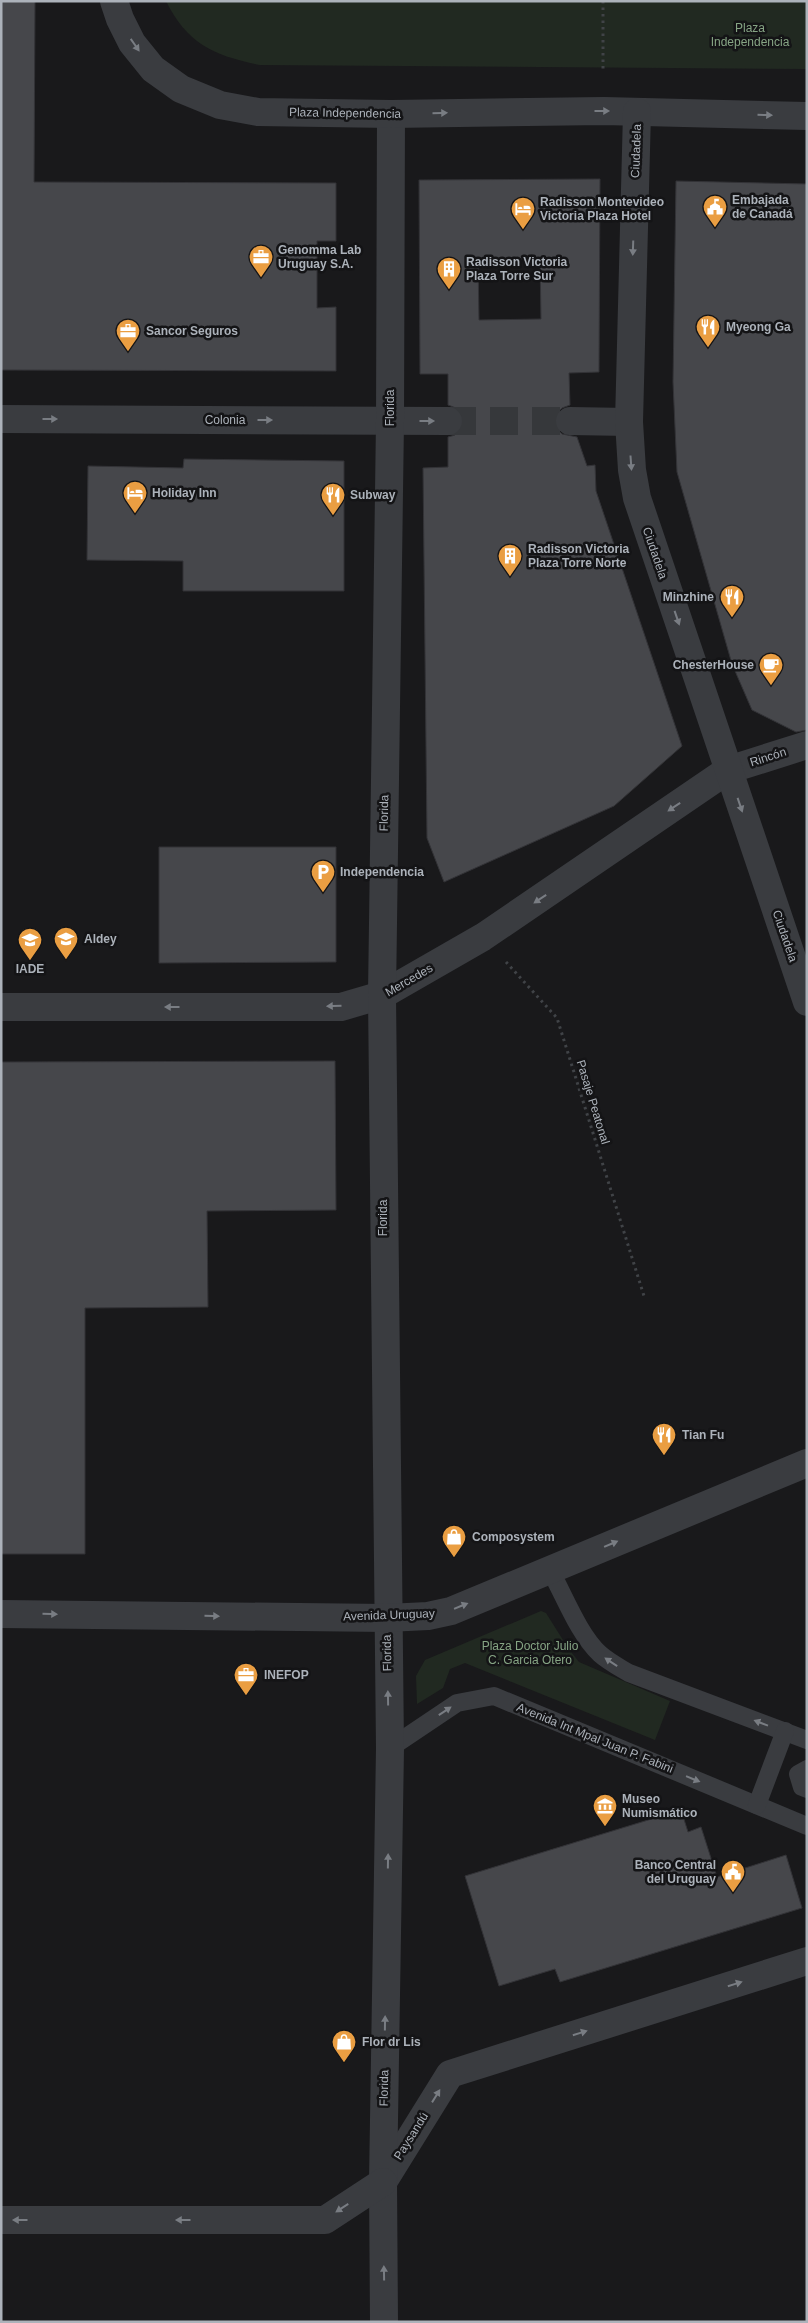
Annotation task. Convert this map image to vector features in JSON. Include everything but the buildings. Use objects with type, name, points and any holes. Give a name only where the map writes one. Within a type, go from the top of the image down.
[{"type":"street","name":"Plaza Independencia","points":[[114,1],[120,19],[132,43],[153,69],[181,89],[220,105],[258,112],[391,114],[637,112],[807,116]]},
{"type":"street","name":"Ciudadela","points":[[637,112],[628,422],[632,470],[637,498],[807,1002]]},
{"type":"street","name":"Florida","points":[[384,2322],[383,2182],[390,1748],[387,1618],[382,996],[390,421],[391,114]]},
{"type":"street","name":"Colonia","points":[[1,419],[448,421]]},
{"type":"street","points":[[570,422],[628,422]]},
{"type":"street","name":"Rincón","points":[[728,770],[807,745]]},
{"type":"street","name":"Mercedes","points":[[1,1008],[341,1007],[382,996],[483,937],[728,770]]},
{"type":"street","name":"Avenida Uruguay","points":[[1,1614],[387,1618],[428,1616],[451,1611],[807,1463]]},
{"type":"street","name":"Paysandú","points":[[1,2220],[325,2220],[383,2182],[450,2074],[807,1962]]},
{"type":"lane","points":[[550,1570],[586,1638],[598,1653],[611,1663],[629,1673],[807,1740]]},
{"type":"lane","name":"Avenida Int Mpal Juan P. Fabini","points":[[390,1748],[457,1703],[494,1696],[807,1826]]},
{"type":"lane","points":[[756,1805],[785,1731]]},
{"type":"path","points":[[603,1],[604,69]]},
{"type":"path","name":"Pasaje Peatonal","points":[[483,937],[557,1018],[644,1296]]},
{"type":"green space","name":"Plaza Independencia","points":[[166,1],[807,1],[807,69],[260,65],[229,57],[204,46],[183,28]]},
{"type":"green space","name":"Plaza Doctor Julio C. Garcia Otero","points":[[541,1611],[546,1613],[579,1662],[670,1701],[655,1740],[465,1663],[450,1669],[443,1688],[417,1704],[416,1676],[425,1660]]},
{"type":"tunnel","points":[[448,421],[570,421]]},
{"type":"place","name":"Embajada de Canadá","points":[[715,228]]},
{"type":"place","name":"Radisson Montevideo Victoria Plaza Hotel","points":[[523,230]]},
{"type":"place","name":"Genomma Lab Uruguay S.A.","points":[[261,278]]},
{"type":"place","name":"Radisson Victoria Plaza Torre Sur","points":[[449,290]]},
{"type":"place","name":"Myeong Ga","points":[[708,348]]},
{"type":"place","name":"Sancor Seguros","points":[[128,352]]},
{"type":"place","name":"Holiday Inn","points":[[135,514]]},
{"type":"place","name":"Subway","points":[[333,516]]},
{"type":"place","name":"Radisson Victoria Plaza Torre Norte","points":[[510,577]]},
{"type":"place","name":"Minzhine","points":[[732,618]]},
{"type":"place","name":"ChesterHouse","points":[[771,686]]},
{"type":"place","name":"Independencia","points":[[323,893]]},
{"type":"place","name":"Aldey","points":[[66,960]]},
{"type":"place","name":"IADE","points":[[30,961]]},
{"type":"place","name":"Tian Fu","points":[[664,1456]]},
{"type":"place","name":"Composystem","points":[[454,1558]]},
{"type":"place","name":"INEFOP","points":[[246,1696]]},
{"type":"place","name":"Museo Numismático","points":[[605,1827]]},
{"type":"place","name":"Banco Central del Uruguay","points":[[733,1893]]},
{"type":"place","name":"Flor dr Lis","points":[[344,2063]]}]
